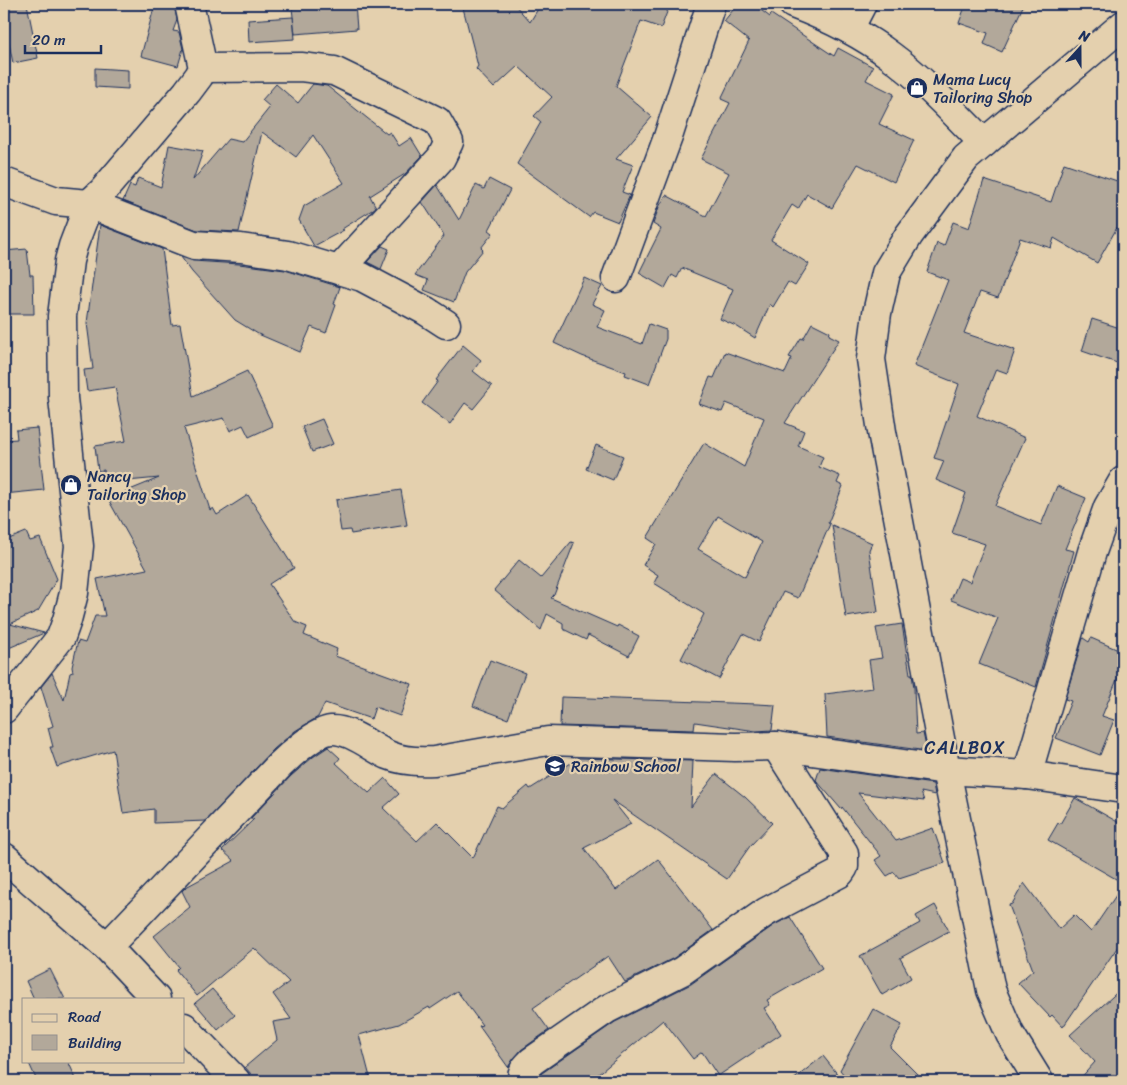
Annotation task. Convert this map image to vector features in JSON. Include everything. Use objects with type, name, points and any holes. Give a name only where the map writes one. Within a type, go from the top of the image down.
[{"type":"street","points":[[4,709],[61,636],[74,593],[79,546],[63,398],[62,316],[73,246],[89,204],[102,192],[186,92],[203,68],[189,4]]},
{"type":"street","points":[[616,278],[668,137],[711,4]]},
{"type":"street","points":[[793,4],[849,29],[890,55],[918,78],[984,143]]},
{"type":"street","points":[[849,29],[862,4]]},
{"type":"street","points":[[1039,1081],[1010,1034],[991,990],[946,770],[884,442],[871,359],[877,313],[886,273],[909,235],[966,158],[1123,24]]},
{"type":"street","points":[[203,68],[301,66],[334,71],[437,121],[449,142],[441,158],[339,270]]},
{"type":"street","points":[[4,182],[56,201],[89,204],[194,245],[241,248],[288,255],[362,277],[426,311],[446,324]]},
{"type":"street","points":[[1027,774],[1092,552],[1108,507],[1123,481]]},
{"type":"street","points":[[107,947],[280,764],[302,745],[330,730],[347,732],[390,756],[420,762],[548,741],[735,747],[776,746],[946,770],[1027,774],[1123,790]]},
{"type":"street","points":[[523,1081],[524,1069],[532,1061],[607,1009],[682,971],[766,912],[840,873],[844,867],[844,852],[776,746]]},
{"type":"street","points":[[4,857],[107,947],[155,998]]},
{"type":"street","points":[[185,1028],[236,1081]]},
{"type":"building","points":[[7,4],[27,4],[38,58],[13,63],[4,20],[10,19]]},
{"type":"building","points":[[155,4],[174,4],[177,20],[173,31],[179,32],[183,49],[178,66],[141,56]]},
{"type":"building","points":[[355,4],[357,29],[295,34],[292,8]]},
{"type":"building","points":[[462,4],[514,4],[530,22],[541,4],[670,4],[661,28],[641,21],[616,86],[652,117],[616,159],[633,165],[622,192],[630,195],[618,222],[593,212],[589,217],[517,164],[541,122],[534,116],[552,97],[518,66],[494,88],[476,69],[478,66]]},
{"type":"building","points":[[738,4],[753,4],[770,17],[771,14],[834,56],[838,48],[873,67],[866,80],[894,94],[879,124],[914,140],[894,182],[858,164],[832,208],[807,194],[798,209],[792,205],[771,240],[809,264],[795,286],[788,282],[773,307],[770,304],[755,338],[720,319],[733,289],[682,268],[677,278],[672,275],[665,288],[639,273],[661,229],[653,224],[666,195],[706,216],[729,173],[701,159],[730,103],[721,99],[749,41],[724,21]]},
{"type":"building","points":[[966,4],[1024,4],[1002,52],[984,44],[988,33],[959,23]]},
{"type":"building","points":[[293,17],[295,39],[249,42],[248,20]]},
{"type":"building","points":[[95,68],[128,70],[128,89],[95,87]]},
{"type":"building","points":[[276,84],[298,103],[313,84],[327,86],[387,134],[390,132],[399,146],[411,138],[422,156],[405,174],[370,196],[376,207],[342,229],[344,230],[314,246],[299,220],[304,206],[344,183],[313,135],[296,157],[262,132],[239,232],[197,230],[123,201],[130,185],[135,187],[138,178],[161,187],[169,145],[203,151],[193,180],[228,139],[242,142],[270,107],[262,100]]},
{"type":"building","points":[[1064,163],[1123,183],[1123,217],[1097,263],[1054,238],[1051,248],[1020,238],[998,298],[980,292],[964,333],[1015,350],[1007,373],[996,369],[977,416],[1025,438],[995,506],[1041,525],[1057,486],[1086,498],[1065,549],[1074,551],[1036,687],[979,664],[998,618],[951,600],[960,578],[970,582],[985,544],[952,533],[966,493],[936,480],[944,461],[934,458],[959,384],[914,366],[948,280],[927,272],[937,243],[944,246],[953,222],[969,228],[984,180],[1051,202]]},
{"type":"building","points":[[489,179],[510,190],[489,230],[493,233],[481,248],[483,250],[465,272],[454,302],[424,290],[428,280],[415,275],[444,236],[422,202],[437,185],[459,220],[476,185],[484,189]]},
{"type":"building","points":[[100,225],[162,249],[172,325],[180,324],[193,396],[247,371],[273,426],[249,437],[243,425],[230,431],[224,418],[184,428],[210,510],[213,508],[217,515],[248,495],[294,568],[269,584],[295,622],[307,627],[304,635],[337,649],[335,656],[412,684],[400,716],[375,707],[371,719],[325,703],[318,717],[295,731],[274,749],[206,821],[154,823],[154,809],[123,813],[113,750],[57,767],[50,747],[53,747],[48,728],[53,726],[41,687],[52,673],[64,700],[70,673],[73,672],[72,667],[78,641],[85,643],[95,616],[105,616],[97,579],[147,569],[108,499],[159,478],[106,483],[104,470],[98,471],[95,446],[126,441],[115,387],[87,391],[84,370],[93,369],[87,323]]},
{"type":"building","points":[[382,246],[389,249],[381,269],[367,262]]},
{"type":"building","points":[[27,249],[30,275],[33,275],[34,314],[4,314],[4,251]]},
{"type":"building","points":[[181,257],[193,261],[285,270],[340,287],[326,333],[311,327],[300,352],[258,334],[235,320]]},
{"type":"building","points":[[584,278],[602,286],[592,304],[605,310],[597,327],[642,344],[649,324],[666,330],[666,339],[649,384],[625,375],[626,372],[582,356],[554,343]]},
{"type":"building","points":[[1092,319],[1123,329],[1123,365],[1082,351]]},
{"type":"building","points":[[812,323],[830,332],[829,335],[839,340],[785,423],[804,431],[798,446],[823,457],[819,467],[840,476],[837,483],[843,486],[828,523],[830,524],[798,598],[783,592],[759,642],[743,634],[719,679],[681,659],[704,614],[654,583],[658,575],[643,565],[656,544],[647,538],[704,443],[744,467],[764,418],[726,403],[722,412],[699,404],[710,377],[714,378],[725,352],[785,373],[792,358],[789,357],[801,338],[803,339]],"holes":[[[718,516],[762,542],[745,577],[698,549]]]},
{"type":"building","points":[[463,345],[481,360],[473,371],[492,386],[473,409],[465,403],[450,424],[422,403],[438,381],[436,380]]},
{"type":"building","points":[[322,419],[333,444],[312,452],[302,427]]},
{"type":"building","points":[[37,428],[44,490],[4,494],[4,440],[17,439],[16,430]]},
{"type":"building","points":[[596,445],[623,456],[613,480],[586,469]]},
{"type":"building","points":[[401,490],[407,525],[351,534],[350,530],[341,531],[336,500]]},
{"type":"building","points":[[832,525],[872,543],[869,550],[878,612],[846,617]]},
{"type":"building","points":[[26,532],[30,541],[40,538],[57,579],[38,611],[10,624],[44,633],[4,650],[4,541]]},
{"type":"building","points":[[571,542],[574,543],[554,595],[551,598],[617,627],[618,625],[639,636],[629,656],[588,635],[586,640],[563,629],[563,623],[547,614],[541,630],[494,590],[519,560],[541,578]]},
{"type":"building","points":[[902,624],[914,688],[916,734],[923,733],[927,751],[827,737],[825,694],[873,688],[869,660],[882,658],[876,628]]},
{"type":"building","points":[[1083,638],[1089,642],[1091,638],[1123,652],[1123,665],[1102,716],[1114,720],[1100,755],[1056,738],[1071,701],[1065,699]]},
{"type":"building","points":[[490,660],[525,673],[508,719],[473,706]]},
{"type":"building","points":[[561,697],[775,705],[772,730],[756,731],[695,722],[694,730],[560,726]]},
{"type":"building","points":[[328,747],[340,758],[336,763],[369,793],[385,778],[399,794],[383,808],[417,841],[437,822],[473,858],[497,806],[502,808],[528,786],[530,789],[579,758],[693,761],[691,807],[716,774],[745,797],[772,823],[750,846],[727,879],[612,800],[631,824],[584,848],[616,890],[658,859],[713,930],[674,958],[625,982],[608,956],[533,1008],[549,1030],[521,1050],[508,1067],[479,1026],[482,1025],[457,991],[430,1009],[429,1007],[399,1024],[359,1035],[371,1081],[257,1081],[245,1067],[277,1040],[273,1022],[291,1019],[273,994],[289,982],[254,948],[197,996],[176,970],[179,967],[154,936],[190,907],[182,891],[234,861],[222,850],[254,819],[250,819],[291,776]]},
{"type":"building","points":[[820,768],[933,784],[935,795],[921,792],[924,801],[858,793],[896,841],[933,828],[945,863],[899,878],[894,872],[887,876],[875,860],[881,856],[842,807],[841,809],[816,780]]},
{"type":"building","points":[[1075,798],[1123,825],[1123,883],[1048,840]]},
{"type":"building","points":[[1024,883],[1059,929],[1074,915],[1091,932],[1123,885],[1123,939],[1063,1027],[1052,1015],[1050,1017],[1018,983],[1033,970],[1009,905],[1012,904]]},
{"type":"building","points":[[935,905],[949,931],[900,958],[911,978],[882,995],[860,956],[920,923],[916,916]]},
{"type":"building","points":[[790,917],[822,968],[767,1000],[770,1005],[764,1008],[781,1034],[718,1076],[702,1052],[693,1059],[663,1020],[590,1081],[538,1081],[538,1077],[542,1073],[615,1022],[691,984],[774,925]]},
{"type":"building","points":[[50,969],[64,998],[34,998],[26,981]]},
{"type":"building","points":[[1123,987],[1123,1081],[1078,1081],[1095,1062],[1070,1035]]},
{"type":"building","points":[[212,989],[235,1015],[218,1030],[195,1003]]},
{"type":"building","points":[[873,1009],[902,1025],[890,1047],[924,1081],[849,1081],[840,1070]]},
{"type":"building","points":[[823,1056],[843,1081],[792,1081]]},
{"type":"building","points":[[28,1062],[68,1062],[77,1081],[37,1081]]},
{"type":"place","name":"Mama Lucy Tailoring Shop","points":[[917,88]]},
{"type":"place","name":"Nancy Tailoring Shop","points":[[71,485]]},
{"type":"place","name":"Rainbow School","points":[[555,766]]},
{"type":"district","name":"CALLBOX","points":[[965,748]]}]
